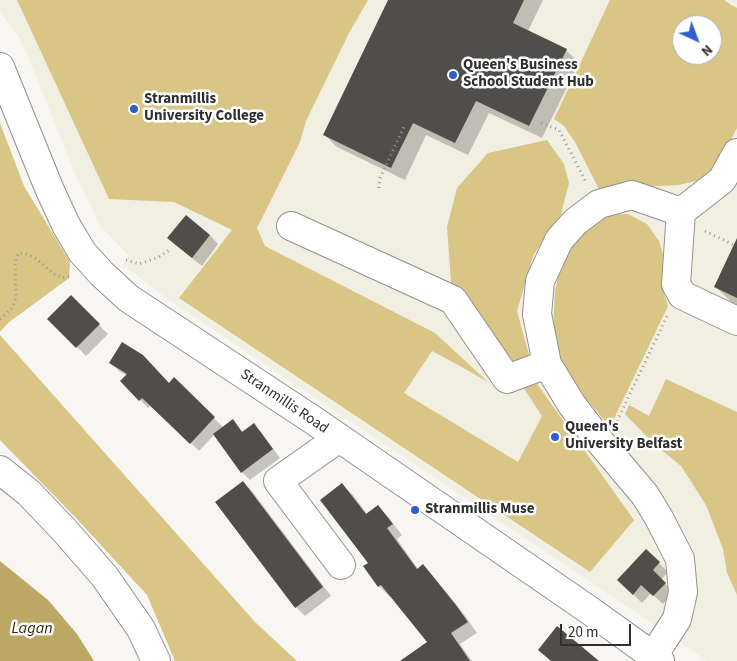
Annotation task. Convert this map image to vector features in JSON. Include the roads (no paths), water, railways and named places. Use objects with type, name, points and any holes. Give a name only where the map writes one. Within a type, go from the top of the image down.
[{"type":"street","name":"Stranmillis Road","points":[[0,67],[66,225],[82,252],[128,298],[338,438],[589,610],[656,659]]},
{"type":"street","points":[[737,153],[722,180],[681,212],[676,284],[682,295],[737,321]]},
{"type":"street","points":[[656,659],[677,619],[683,592],[680,559],[645,495],[572,405],[548,364],[537,314],[540,281],[558,240],[575,222],[599,204],[632,195],[681,212]]},
{"type":"street","points":[[291,226],[453,300],[507,379],[548,364]]},
{"type":"street","points":[[338,438],[278,482],[341,565]]},
{"type":"street","points":[[0,470],[29,493],[105,577],[141,629],[156,661]]},
{"type":"water","name":"Lagan","points":[[0,561],[48,600],[77,634],[94,661],[0,661]]},
{"type":"place","name":"Queen's Business School Student Hub","points":[[453,75]]},
{"type":"place","name":"Stranmillis University College","points":[[134,109]]},
{"type":"place","name":"Queen's University Belfast","points":[[555,437]]},
{"type":"place","name":"Stranmillis Muse","points":[[415,510]]}]
